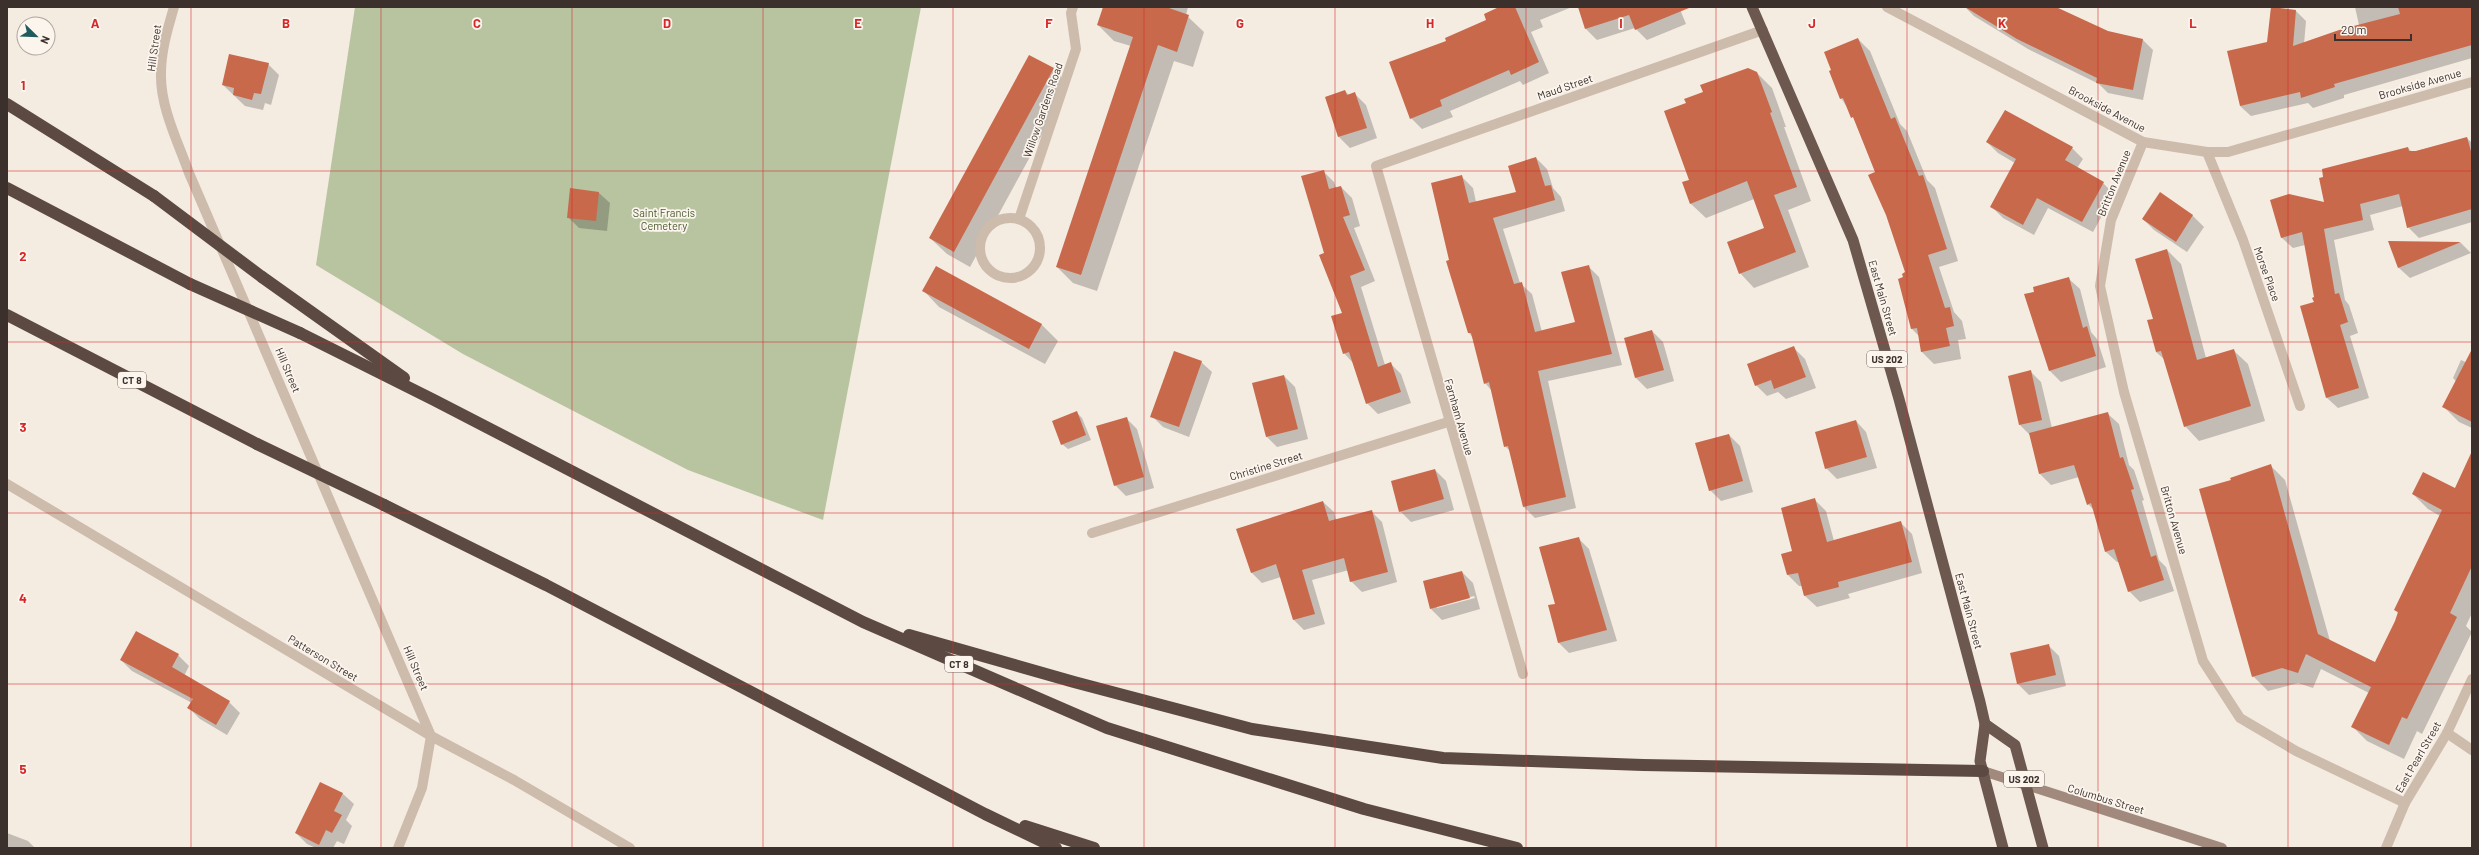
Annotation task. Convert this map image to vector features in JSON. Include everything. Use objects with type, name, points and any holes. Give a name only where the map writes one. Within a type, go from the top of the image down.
[{"type":"highway","name":"East Main Street","points":[[1752,7],[1853,240],[1899,399],[1984,724],[1980,761],[2003,848]]},
{"type":"highway","points":[[7,104],[154,196],[262,277],[434,400]]},
{"type":"highway","name":"CT 8","points":[[7,188],[190,284],[300,333],[434,400],[863,622],[1107,728],[1364,809],[1516,848]]},
{"type":"highway","name":"CT 8","points":[[7,315],[257,444],[546,585],[985,814],[1094,848]]},
{"type":"highway","points":[[863,622],[1074,682],[1252,729],[1443,758],[1643,765],[1983,771]]},
{"type":"highway","name":"US 202","points":[[1984,724],[2015,745],[2043,848]]},
{"type":"highway","points":[[985,814],[1056,848]]},
{"type":"main road","name":"Columbus Street","points":[[1983,771],[2222,848]]},
{"type":"street","name":"Hill Street","points":[[174,7],[166,36],[161,74],[167,115],[189,173],[431,736]]},
{"type":"street","name":"Willow Gardens Road","points":[[1019,219],[1076,49],[1071,13],[1074,7]]},
{"type":"street","name":"Brookside Avenue","points":[[1887,7],[2143,142],[2207,152],[2228,152],[2472,82]]},
{"type":"street","name":"Maud Street","points":[[1376,166],[1763,30]]},
{"type":"street","name":"Britton Avenue","points":[[2143,142],[2111,220],[2100,286],[2124,392],[2202,661],[2240,718],[2296,751],[2405,803]]},
{"type":"street","name":"Morse Place","points":[[2207,152],[2242,240],[2300,406]]},
{"type":"street","name":"Farnham Avenue","points":[[1376,166],[1448,422],[1522,674]]},
{"type":"street","points":[[1001,219],[1019,219],[1036,231],[1040,251],[1037,261],[1022,275],[1002,276],[993,272],[982,257],[981,239],[992,224],[1001,219]]},
{"type":"street","name":"Christine Street","points":[[1092,533],[1448,422]]},
{"type":"street","name":"Patterson Street","points":[[7,484],[431,736],[514,780],[630,848]]},
{"type":"street","name":"East Pearl Street","points":[[2386,848],[2405,803],[2447,733],[2472,679]]},
{"type":"street","points":[[2447,733],[2472,750]]},
{"type":"street","points":[[398,848],[422,788],[431,736]]},
{"type":"green space","name":"Saint Francis Cemetery","points":[[355,7],[921,7],[823,520],[688,470],[463,354],[316,265]]},
{"type":"building","points":[[1103,7],[1166,7],[1189,15],[1177,52],[1158,45],[1081,275],[1056,267],[1133,37],[1097,25]]},
{"type":"building","points":[[1499,7],[1515,7],[1539,62],[1511,75],[1509,70],[1440,100],[1442,106],[1410,119],[1389,62],[1446,41],[1445,38],[1486,20],[1484,14]]},
{"type":"building","points":[[1578,7],[1689,8],[1635,30],[1629,15],[1585,29]]},
{"type":"building","points":[[1965,7],[2056,7],[2108,31],[2143,39],[2133,90],[2096,83],[2097,78],[2017,39]]},
{"type":"building","points":[[2271,7],[2296,10],[2293,46],[2342,29],[2400,14],[2398,7],[2472,7],[2472,45],[2334,84],[2335,87],[2301,98],[2300,92],[2240,106],[2227,51],[2267,42]]},
{"type":"building","points":[[1858,38],[1891,119],[1895,117],[1919,176],[1923,175],[1947,249],[1928,255],[1945,308],[1950,307],[1954,326],[1946,328],[1950,346],[1921,352],[1917,328],[1911,329],[1898,279],[1903,277],[1902,274],[1905,272],[1886,215],[1868,175],[1875,172],[1853,117],[1851,118],[1843,98],[1840,99],[1829,71],[1831,70],[1824,52]]},
{"type":"building","points":[[229,54],[269,63],[261,94],[254,93],[252,100],[233,95],[234,88],[222,85]]},
{"type":"building","points":[[1029,55],[1054,68],[954,252],[929,238]]},
{"type":"building","points":[[1748,68],[1757,72],[1797,187],[1774,195],[1796,252],[1739,274],[1727,242],[1764,228],[1747,181],[1690,204],[1682,182],[1689,180],[1664,111],[1686,103],[1684,99],[1703,92],[1700,85]]},
{"type":"building","points":[[1345,90],[1347,95],[1355,92],[1367,128],[1338,137],[1325,97]]},
{"type":"building","points":[[2005,110],[2073,147],[2065,160],[2104,182],[2082,222],[2037,198],[2023,225],[1990,207],[2016,159],[1986,142]]},
{"type":"building","points":[[2467,137],[2472,155],[2472,209],[2407,228],[2399,194],[2360,204],[2363,220],[2324,229],[2335,294],[2339,293],[2348,322],[2340,325],[2359,388],[2326,398],[2300,306],[2314,302],[2312,298],[2314,297],[2302,232],[2281,238],[2270,200],[2289,194],[2324,202],[2319,178],[2323,177],[2322,169],[2408,147],[2409,151],[2416,151]]},
{"type":"building","points":[[1536,157],[1545,186],[1551,185],[1555,200],[1493,218],[1514,284],[1522,282],[1535,332],[1575,322],[1561,272],[1589,265],[1612,354],[1538,371],[1566,497],[1523,507],[1508,446],[1504,447],[1489,382],[1484,384],[1471,333],[1468,333],[1446,261],[1449,260],[1431,183],[1462,175],[1469,203],[1516,192],[1508,166]]},
{"type":"building","points":[[1324,170],[1329,189],[1341,186],[1350,215],[1343,217],[1365,270],[1350,276],[1378,367],[1391,362],[1401,392],[1366,404],[1349,352],[1343,354],[1331,316],[1342,313],[1319,255],[1324,253],[1301,176]]},
{"type":"building","points":[[570,188],[599,192],[596,221],[567,218]]},
{"type":"building","points":[[2160,192],[2193,215],[2176,242],[2142,219]]},
{"type":"building","points":[[2388,241],[2461,242],[2398,268]]},
{"type":"building","points":[[2167,249],[2197,360],[2234,349],[2251,406],[2184,427],[2161,351],[2156,352],[2147,320],[2153,319],[2135,259]]},
{"type":"building","points":[[936,266],[1042,324],[1029,349],[922,291]]},
{"type":"building","points":[[2069,277],[2083,328],[2087,326],[2096,356],[2049,371],[2024,294],[2034,292],[2033,287]]},
{"type":"building","points":[[1652,330],[1664,370],[1635,378],[1624,338]]},
{"type":"building","points":[[1794,346],[1806,377],[1774,389],[1771,380],[1755,386],[1747,364]]},
{"type":"building","points":[[2472,349],[2472,422],[2442,407]]},
{"type":"building","points":[[1174,351],[1202,361],[1179,427],[1150,417]]},
{"type":"building","points":[[2031,370],[2042,420],[2019,425],[2008,376]]},
{"type":"building","points":[[1284,375],[1298,429],[1266,437],[1252,383]]},
{"type":"building","points":[[1077,411],[1086,435],[1061,445],[1052,421]]},
{"type":"building","points":[[2108,412],[2120,458],[2123,457],[2134,489],[2131,490],[2151,557],[2156,555],[2164,580],[2128,592],[2114,549],[2105,552],[2091,503],[2087,505],[2074,465],[2039,474],[2029,433]]},
{"type":"building","points":[[1127,417],[1144,477],[1114,486],[1096,426]]},
{"type":"building","points":[[1856,420],[1867,457],[1825,469],[1815,432]]},
{"type":"building","points":[[1729,434],[1743,481],[1709,491],[1695,443]]},
{"type":"building","points":[[2472,451],[2472,566],[2450,613],[2457,617],[2407,719],[2402,717],[2389,745],[2351,727],[2371,687],[2306,654],[2298,673],[2282,668],[2252,677],[2199,489],[2231,480],[2230,478],[2271,464],[2318,634],[2375,662],[2395,621],[2398,612],[2394,610],[2442,510],[2412,494],[2423,472],[2455,488]]},
{"type":"building","points":[[1435,469],[1444,499],[1399,512],[1391,481]]},
{"type":"building","points":[[1815,498],[1827,542],[1901,521],[1912,562],[1838,582],[1839,587],[1804,596],[1798,573],[1787,575],[1781,554],[1792,551],[1781,508]]},
{"type":"building","points":[[1323,501],[1329,521],[1372,510],[1388,572],[1350,582],[1344,558],[1302,570],[1315,614],[1293,620],[1276,564],[1251,573],[1236,529]]},
{"type":"building","points":[[1579,537],[1607,630],[1558,643],[1548,605],[1555,604],[1539,547]]},
{"type":"building","points":[[1462,571],[1470,598],[1430,609],[1423,581]]},
{"type":"building","points":[[136,631],[179,654],[172,667],[230,701],[216,725],[187,708],[193,699],[120,660]]},
{"type":"building","points":[[2049,644],[2056,675],[2017,684],[2010,653]]},
{"type":"building","points":[[320,782],[343,793],[334,811],[342,815],[332,833],[326,830],[319,845],[295,833]]}]
